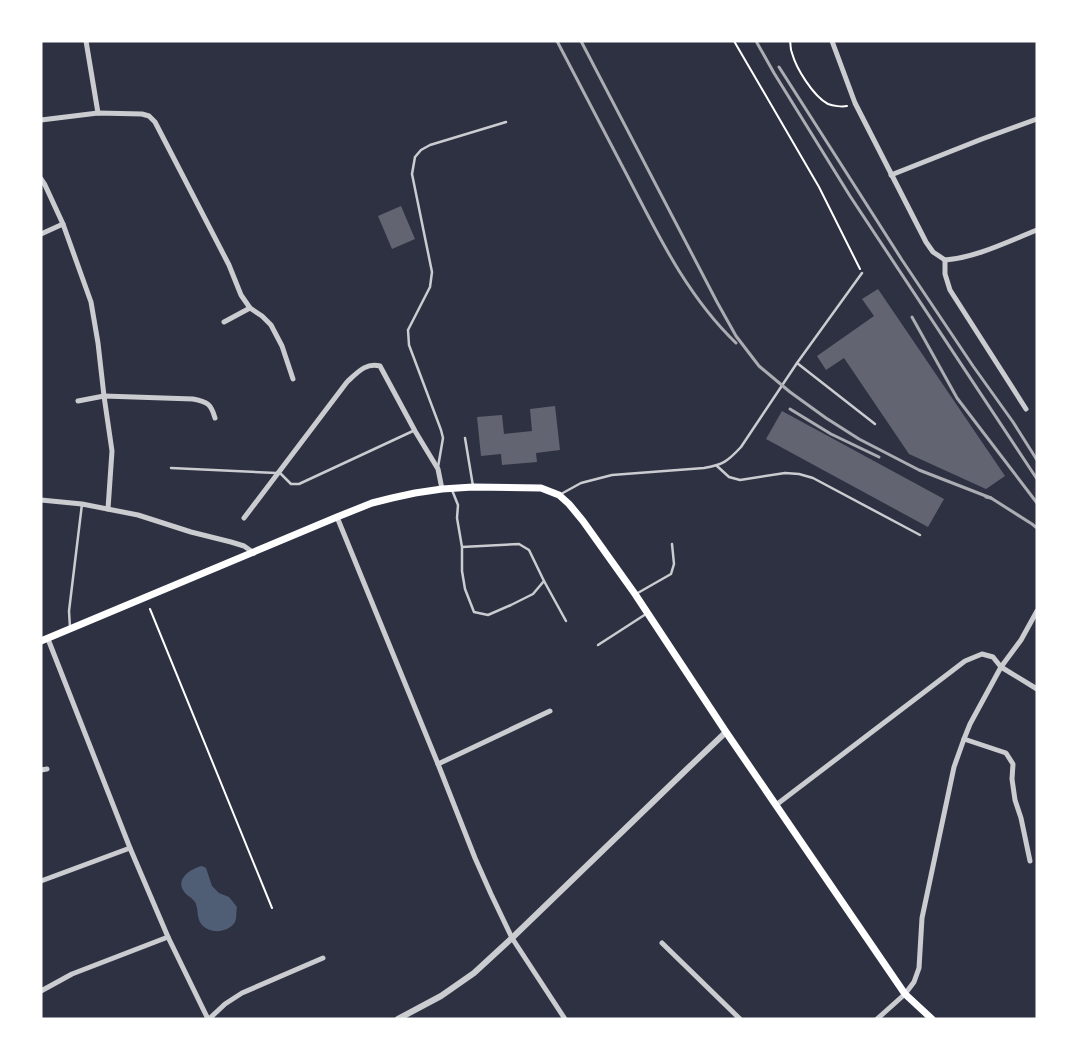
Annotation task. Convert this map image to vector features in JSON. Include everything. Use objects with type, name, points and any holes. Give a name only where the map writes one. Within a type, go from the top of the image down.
[{"type":"main road","points":[[44,640],[372,503],[414,493],[473,487],[542,488],[559,495],[583,521],[635,594],[726,732],[905,994],[932,1019]]},
{"type":"street","points":[[86,41],[98,113]]},
{"type":"street","points":[[832,41],[855,104],[932,252],[945,260],[956,259],[970,256],[1037,230]]},
{"type":"street","points":[[41,120],[98,113],[142,114],[149,116],[155,122],[228,265],[241,295],[250,308],[262,316],[270,325],[282,346],[293,380]]},
{"type":"street","points":[[891,175],[1037,119]]},
{"type":"street","points":[[41,180],[64,224],[91,302],[112,451],[108,509]]},
{"type":"street","points":[[41,234],[64,224]]},
{"type":"street","points":[[945,260],[945,274],[950,290],[1026,409]]},
{"type":"street","points":[[224,322],[250,308]]},
{"type":"street","points":[[244,518],[348,382],[365,367],[374,364],[380,366],[438,469],[442,490]]},
{"type":"street","points":[[78,401],[104,396],[193,399],[205,402],[212,407],[215,418]]},
{"type":"street","points":[[41,500],[82,504],[138,515],[244,546],[254,553]]},
{"type":"street","points":[[337,517],[475,858],[512,938],[565,1019]]},
{"type":"street","points":[[876,1019],[905,994],[914,982],[919,968],[922,918],[954,767],[970,724],[1000,667],[1021,640],[1037,611]]},
{"type":"street","points":[[44,640],[168,937],[209,1019],[225,1004],[242,993],[323,958]]},
{"type":"street","points":[[776,804],[965,661],[982,654],[993,657],[1000,667],[1037,689]]},
{"type":"street","points":[[438,764],[550,711]]},
{"type":"street","points":[[398,1019],[441,996],[474,973],[726,732]]},
{"type":"street","points":[[964,739],[1006,753],[1013,764],[1012,779],[1015,800],[1021,818],[1030,861]]},
{"type":"street","points":[[41,881],[130,848]]},
{"type":"street","points":[[41,991],[72,974],[168,937]]},
{"type":"street","points":[[662,943],[740,1019]]},
{"type":"lane","points":[[438,469],[443,438],[409,345],[408,330],[430,287],[432,272],[412,174],[415,157],[421,150],[430,145],[506,122]]},
{"type":"lane","points":[[559,495],[581,483],[612,475],[717,466],[729,459],[741,447],[797,363],[862,273]]},
{"type":"lane","points":[[797,363],[875,424]]},
{"type":"lane","points":[[171,468],[279,472],[291,484],[299,484],[415,430]]},
{"type":"lane","points":[[465,438],[473,487]]},
{"type":"lane","points":[[717,466],[729,477],[740,480],[785,473],[813,478],[920,535]]},
{"type":"lane","points":[[451,489],[458,505],[457,518],[462,547],[462,571],[465,590],[474,612],[488,616],[511,606],[533,594],[544,581]]},
{"type":"lane","points":[[70,629],[69,611],[82,504]]},
{"type":"lane","points":[[462,547],[519,544],[529,550],[566,621]]},
{"type":"lane","points":[[635,594],[671,574],[674,564],[672,544]]},
{"type":"lane","points":[[598,645],[647,613]]},
{"type":"path","points":[[734,41],[819,187],[862,273]]},
{"type":"path","points":[[790,41],[791,52],[799,69],[816,94],[829,105],[844,106],[855,104]]},
{"type":"path","points":[[150,609],[272,908]]},
{"type":"water","points":[[202,866],[206,868],[212,886],[219,893],[229,897],[237,907],[235,922],[227,929],[216,931],[202,925],[198,918],[195,902],[186,894],[181,886],[186,874]]},
{"type":"building","points":[[401,206],[415,239],[392,249],[378,216]]},
{"type":"building","points":[[878,289],[1005,476],[986,489],[909,454],[844,358],[826,370],[817,356],[874,316],[862,299]]},
{"type":"building","points":[[555,406],[560,450],[536,453],[537,462],[502,465],[501,454],[481,456],[477,417],[502,415],[504,434],[532,431],[530,409]]},
{"type":"building","points":[[782,411],[944,499],[928,527],[766,439]]},
{"type":"railway","points":[[557,41],[676,266],[703,306],[736,343]]},
{"type":"railway","points":[[581,41],[717,302],[736,336],[759,366],[790,392],[859,439],[919,470],[991,498]]},
{"type":"railway","points":[[756,41],[850,196],[1037,479]]},
{"type":"railway","points":[[779,67],[902,260],[1037,460]]},
{"type":"railway","points":[[912,317],[957,398],[1037,503]]},
{"type":"railway","points":[[790,409],[831,434],[879,457]]},
{"type":"railway","points":[[986,497],[991,498],[1037,528]]}]
